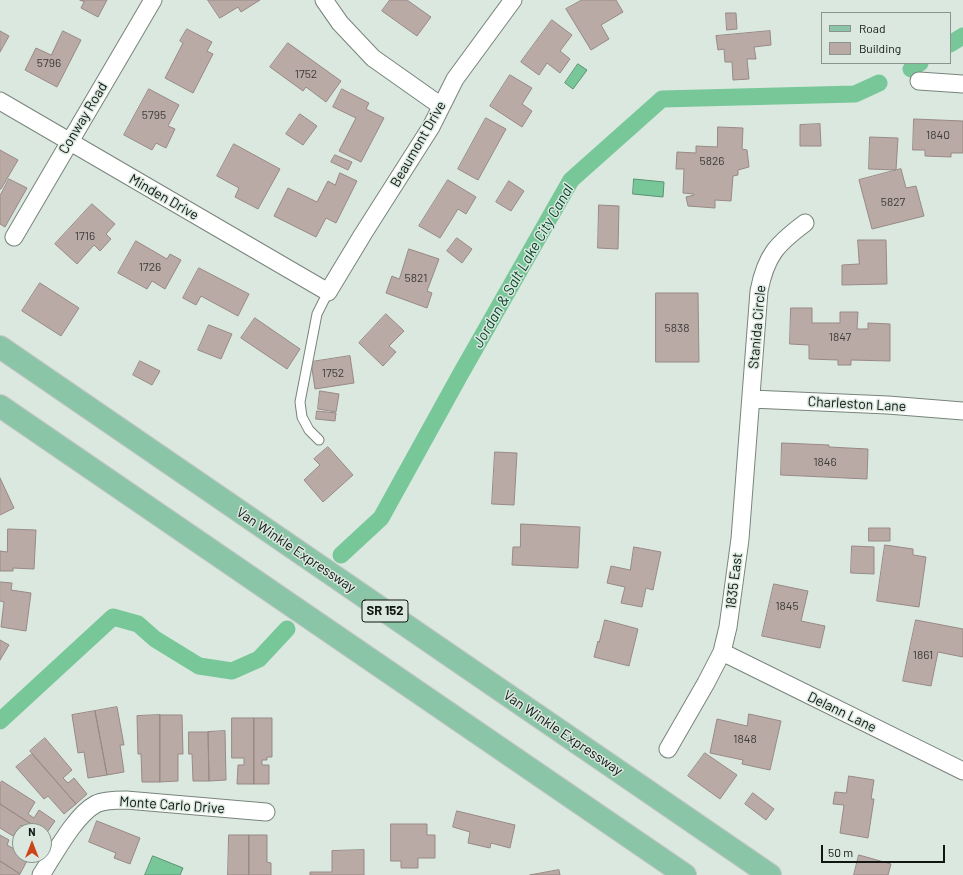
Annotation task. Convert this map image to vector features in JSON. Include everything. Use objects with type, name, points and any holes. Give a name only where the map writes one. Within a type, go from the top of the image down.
[{"type":"main road","name":"Van Winkle Expressway","points":[[0,348],[770,875]]},
{"type":"main road","points":[[0,406],[685,875]]},
{"type":"street","name":"Conway Road","points":[[14,237],[153,0]]},
{"type":"street","points":[[324,0],[340,23],[373,58],[441,106]]},
{"type":"street","name":"Beaumont Drive","points":[[328,292],[431,127],[455,79],[513,0]]},
{"type":"street","points":[[919,82],[963,84]]},
{"type":"street","name":"Minden Drive","points":[[0,101],[328,292]]},
{"type":"street","name":"Stanida Circle","points":[[751,399],[761,279],[773,252],[785,238],[805,223]]},
{"type":"street","name":"Charleston Lane","points":[[751,399],[888,405],[963,411]]},
{"type":"street","name":"1835 East","points":[[668,749],[722,652],[728,627],[736,570],[751,399]]},
{"type":"street","name":"Delann Lane","points":[[722,652],[963,771]]},
{"type":"street","name":"Monte Carlo Drive","points":[[41,875],[73,827],[85,812],[96,804],[126,800],[266,812]]},
{"type":"lane","points":[[319,440],[308,430],[302,417],[300,402],[317,314],[328,292]]},
{"type":"shaded area","points":[[578,64],[587,70],[573,89],[565,83]]},
{"type":"shaded area","points":[[634,179],[664,182],[663,197],[633,194]]},
{"type":"shaded area","points":[[153,856],[183,868],[180,875],[145,875]]},
{"type":"building","points":[[80,0],[107,0],[98,17],[81,8],[84,2]]},
{"type":"building","points":[[208,0],[260,0],[241,12],[238,7],[220,18]]},
{"type":"building","points":[[390,0],[407,0],[431,17],[417,36],[382,11]]},
{"type":"building","points":[[582,0],[616,0],[623,12],[601,25],[609,39],[591,50],[566,9]]},
{"type":"building","points":[[726,13],[736,13],[737,29],[727,30]]},
{"type":"building","points":[[552,20],[572,35],[560,51],[570,59],[560,73],[547,63],[539,75],[521,62]]},
{"type":"building","points":[[187,29],[212,42],[207,51],[213,54],[193,93],[165,78],[183,43],[180,41]]},
{"type":"building","points":[[0,31],[9,36],[0,52]]},
{"type":"building","points":[[63,31],[81,40],[57,87],[25,70],[36,48],[51,55]]},
{"type":"building","points":[[770,31],[771,45],[754,47],[756,59],[747,59],[749,79],[733,80],[732,62],[725,62],[724,49],[718,50],[716,36]]},
{"type":"building","points":[[288,43],[341,81],[326,102],[306,87],[303,91],[270,67]]},
{"type":"building","points":[[510,75],[532,88],[522,104],[532,111],[522,127],[490,106]]},
{"type":"building","points":[[149,89],[179,105],[168,126],[175,129],[166,148],[156,143],[152,150],[124,135]]},
{"type":"building","points":[[342,89],[369,103],[366,109],[384,118],[361,162],[339,151],[356,118],[333,107]]},
{"type":"building","points":[[300,114],[317,126],[303,145],[286,134]]},
{"type":"building","points":[[486,118],[506,129],[478,180],[458,169]]},
{"type":"building","points":[[914,119],[963,121],[963,153],[951,153],[951,157],[925,156],[925,150],[913,150]]},
{"type":"building","points":[[820,124],[821,146],[800,146],[800,125]]},
{"type":"building","points":[[718,127],[743,128],[742,149],[747,150],[749,167],[738,170],[738,175],[733,176],[731,201],[715,200],[715,208],[688,206],[686,197],[694,194],[683,193],[684,169],[676,169],[677,152],[696,153],[696,146],[717,147]]},
{"type":"building","points":[[870,137],[898,138],[896,170],[869,169]]},
{"type":"building","points":[[234,144],[280,169],[258,209],[235,197],[239,188],[217,176]]},
{"type":"building","points":[[0,150],[18,160],[1,189],[0,189]]},
{"type":"building","points":[[335,155],[352,162],[348,170],[331,162]]},
{"type":"building","points":[[901,169],[906,188],[916,186],[924,216],[872,229],[859,180]]},
{"type":"building","points":[[340,173],[357,181],[336,223],[326,218],[316,237],[274,216],[288,188],[317,202],[328,181],[335,185]]},
{"type":"building","points":[[9,179],[27,188],[5,227],[0,224],[0,196]]},
{"type":"building","points":[[448,180],[476,197],[466,214],[458,209],[440,238],[419,226]]},
{"type":"building","points":[[509,181],[524,191],[511,211],[496,202]]},
{"type":"building","points":[[92,204],[115,224],[106,234],[111,239],[100,251],[94,245],[77,264],[55,244]]},
{"type":"building","points":[[599,205],[619,206],[618,249],[598,248]]},
{"type":"building","points":[[457,238],[472,249],[462,263],[447,251]]},
{"type":"building","points":[[858,240],[886,240],[887,284],[842,285],[842,265],[859,264]]},
{"type":"building","points":[[136,241],[167,259],[170,254],[181,260],[165,289],[152,281],[147,289],[118,273]]},
{"type":"building","points":[[409,249],[439,259],[427,291],[432,293],[427,308],[386,293],[392,276],[399,279]]},
{"type":"building","points":[[199,268],[249,294],[238,316],[201,296],[196,305],[183,298]]},
{"type":"building","points":[[40,283],[79,308],[61,336],[22,311]]},
{"type":"building","points":[[656,293],[698,293],[699,362],[656,362]]},
{"type":"building","points":[[791,308],[812,308],[812,323],[840,323],[840,312],[858,312],[857,329],[868,329],[868,323],[890,324],[890,361],[851,360],[851,365],[838,365],[838,360],[809,359],[809,345],[790,344]]},
{"type":"building","points":[[386,314],[404,331],[389,346],[396,352],[383,366],[359,343]]},
{"type":"building","points":[[255,318],[300,349],[287,369],[241,338]]},
{"type":"building","points":[[209,325],[232,334],[221,359],[198,350]]},
{"type":"building","points":[[350,356],[354,383],[315,389],[311,362]]},
{"type":"building","points":[[140,361],[160,371],[152,385],[133,375]]},
{"type":"building","points":[[320,391],[339,394],[336,412],[318,409]]},
{"type":"building","points":[[317,411],[336,413],[335,421],[316,419]]},
{"type":"building","points":[[782,443],[829,445],[829,447],[868,449],[867,479],[781,475]]},
{"type":"building","points":[[328,447],[353,475],[323,502],[304,480],[320,465],[314,459]]},
{"type":"building","points":[[495,452],[517,453],[514,505],[492,504]]},
{"type":"building","points":[[0,478],[14,508],[0,515]]},
{"type":"building","points":[[521,524],[580,527],[578,568],[512,565],[513,547],[520,547]]},
{"type":"building","points":[[869,528],[890,528],[890,541],[869,541]]},
{"type":"building","points":[[8,529],[36,530],[34,569],[13,568],[13,571],[0,571],[0,551],[7,552]]},
{"type":"building","points":[[885,545],[913,549],[913,555],[926,557],[919,607],[877,601]]},
{"type":"building","points":[[852,546],[874,547],[874,574],[851,573]]},
{"type":"building","points":[[634,547],[661,552],[653,590],[646,588],[642,607],[621,603],[625,587],[607,583],[611,566],[630,570]]},
{"type":"building","points":[[0,582],[12,583],[11,590],[31,593],[26,631],[1,627],[4,602],[0,601]]},
{"type":"building","points":[[774,584],[808,591],[801,621],[825,626],[820,648],[762,636]]},
{"type":"building","points":[[605,620],[638,629],[629,666],[594,657]]},
{"type":"building","points":[[916,620],[963,629],[963,657],[938,652],[931,686],[903,681]]},
{"type":"building","points":[[0,640],[9,645],[0,660]]},
{"type":"building","points":[[117,707],[124,745],[120,745],[124,772],[107,775],[95,711]]},
{"type":"building","points":[[95,711],[107,775],[88,778],[84,752],[78,753],[72,715]]},
{"type":"building","points":[[749,714],[781,721],[770,770],[742,764],[743,760],[710,753],[717,719],[747,726]]},
{"type":"building","points":[[160,715],[160,782],[142,782],[141,754],[138,754],[137,716]]},
{"type":"building","points":[[160,715],[182,715],[183,754],[178,754],[178,781],[160,782]]},
{"type":"building","points":[[232,718],[254,718],[254,784],[237,784],[238,765],[244,765],[244,758],[232,758]]},
{"type":"building","points":[[254,718],[272,718],[272,757],[267,757],[267,760],[262,760],[262,765],[269,765],[269,784],[254,784]]},
{"type":"building","points":[[225,731],[226,780],[209,781],[208,732]]},
{"type":"building","points":[[189,732],[208,732],[209,781],[193,781],[192,754],[189,754]]},
{"type":"building","points":[[45,738],[72,770],[63,778],[68,783],[74,778],[87,794],[76,804],[30,751]]},
{"type":"building","points":[[705,753],[737,775],[720,799],[688,776]]},
{"type":"building","points":[[32,754],[76,804],[64,814],[48,796],[44,799],[16,767]]},
{"type":"building","points":[[849,776],[874,780],[871,799],[874,799],[868,838],[840,833],[844,805],[833,804],[835,792],[846,793]]},
{"type":"building","points":[[2,781],[35,802],[28,814],[34,818],[39,810],[55,821],[52,825],[52,823],[30,823],[0,804],[0,784]]},
{"type":"building","points":[[753,793],[774,809],[766,820],[745,804]]},
{"type":"building","points":[[0,804],[30,823],[12,823],[12,835],[0,828]]},
{"type":"building","points":[[457,811],[515,825],[510,848],[491,843],[490,848],[468,843],[470,832],[453,827]]},
{"type":"building","points":[[97,821],[140,838],[130,864],[114,858],[116,853],[89,842]]},
{"type":"building","points":[[391,824],[427,824],[427,835],[435,835],[435,858],[418,858],[418,868],[401,868],[401,861],[391,861]]},
{"type":"building","points":[[0,835],[9,840],[7,845],[12,848],[12,863],[26,863],[20,874],[0,861]]},
{"type":"building","points":[[229,835],[249,835],[249,875],[228,875]]},
{"type":"building","points":[[249,835],[267,835],[267,862],[271,863],[271,875],[249,875]]},
{"type":"building","points":[[364,850],[364,875],[310,875],[310,872],[332,872],[332,851]]},
{"type":"building","points":[[859,855],[891,864],[888,875],[854,875]]},
{"type":"building","points":[[0,861],[20,874],[0,875]]},
{"type":"building","points":[[559,870],[560,875],[530,875]]},
{"type":"waterway","name":"Jordan & Salt Lake City Canal","points":[[951,43],[963,36]]},
{"type":"waterway","name":"Jordan & Salt Lake City Canal","points":[[911,69],[918,64]]},
{"type":"waterway","name":"Jordan & Salt Lake City Canal","points":[[341,555],[381,518],[460,375],[571,180],[662,99],[855,94],[879,83]]},
{"type":"waterway","name":"Jordan & Salt Lake City Canal","points":[[0,721],[113,617],[138,624],[155,639],[199,666],[232,671],[259,659],[287,629]]}]
